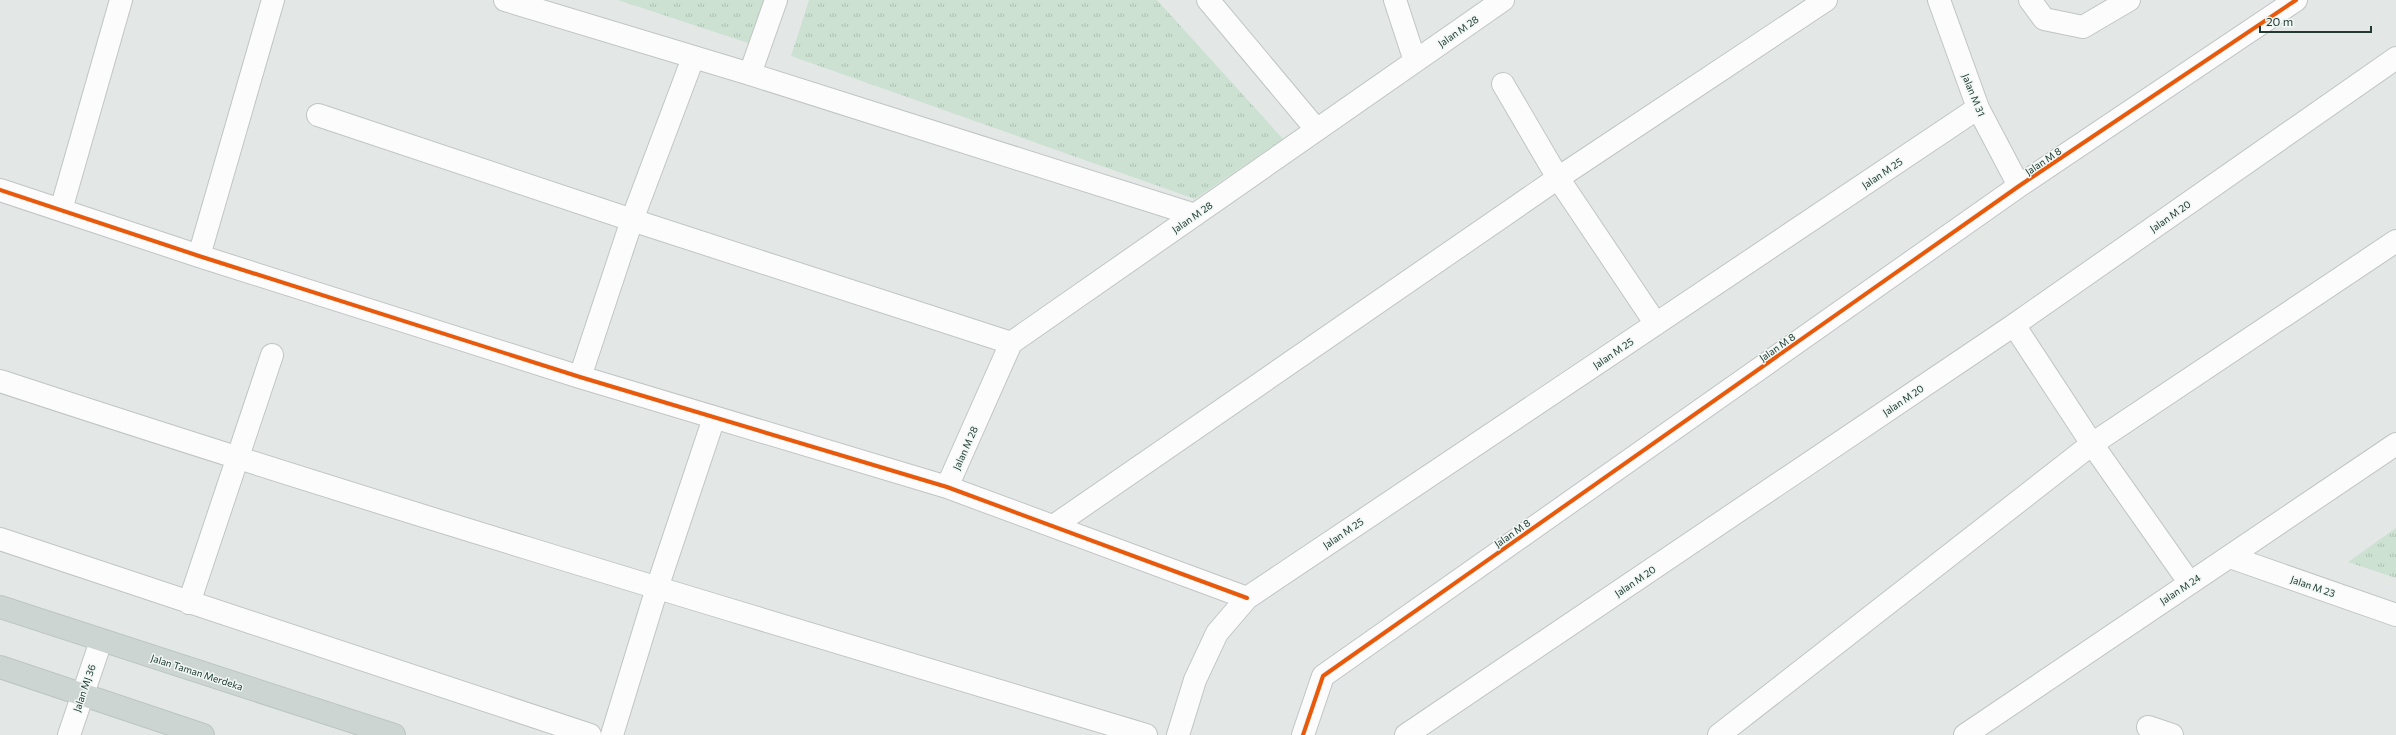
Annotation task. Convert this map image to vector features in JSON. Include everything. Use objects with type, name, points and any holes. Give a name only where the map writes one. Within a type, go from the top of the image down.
[{"type":"main road","name":"Jalan Taman Merdeka","points":[[0,607],[394,735]]},
{"type":"main road","points":[[0,667],[203,735]]},
{"type":"street","points":[[61,210],[121,0]]},
{"type":"street","points":[[199,256],[273,0]]},
{"type":"street","points":[[505,0],[750,74],[1196,215]]},
{"type":"street","points":[[750,74],[776,0]]},
{"type":"street","points":[[1208,0],[1316,129]]},
{"type":"street","points":[[1395,0],[1415,61]]},
{"type":"street","name":"Jalan M 28","points":[[948,487],[1010,343],[1503,0]]},
{"type":"street","points":[[1055,525],[1558,178],[1826,0]]},
{"type":"street","name":"Jalan M 31","points":[[1938,0],[1978,108],[2019,186]]},
{"type":"street","points":[[2030,0],[2044,19],[2083,27],[2128,0]]},
{"type":"street","name":"Jalan M 8","points":[[1303,735],[1323,676],[2019,186],[2296,0]]},
{"type":"street","points":[[580,377],[632,220],[693,58]]},
{"type":"street","name":"Jalan M 20","points":[[1406,735],[2014,325],[2396,58]]},
{"type":"street","points":[[1503,84],[1558,178],[1656,324]]},
{"type":"street","name":"Jalan M 25","points":[[1178,735],[1195,680],[1217,633],[1247,598],[1978,108]]},
{"type":"street","points":[[318,115],[632,220],[1010,343]]},
{"type":"street","points":[[0,190],[199,256],[580,377],[948,487],[1055,525],[1247,598]]},
{"type":"street","points":[[1719,735],[2092,444],[2396,241]]},
{"type":"street","points":[[2014,325],[2092,444],[2189,582]]},
{"type":"street","points":[[189,603],[272,355]]},
{"type":"street","points":[[0,381],[238,459],[657,588],[1146,735]]},
{"type":"street","points":[[612,735],[657,588],[714,418]]},
{"type":"street","name":"Jalan M 24","points":[[1965,735],[2189,582],[2230,557],[2396,444]]},
{"type":"street","points":[[0,539],[590,735]]},
{"type":"street","name":"Jalan M 23","points":[[2230,557],[2396,615]]},
{"type":"street","name":"Jalan MJ 36","points":[[69,735],[81,694],[101,641]]},
{"type":"street","points":[[2148,727],[2172,735]]},
{"type":"green space","points":[[618,0],[768,0],[754,45]]},
{"type":"green space","points":[[809,0],[1157,0],[1283,139],[1195,199],[791,56]]},
{"type":"green space","points":[[2396,528],[2396,578],[2348,562]]},
{"type":"cycle path","points":[[1303,735],[1323,676],[2019,186],[2296,0]]},
{"type":"cycle path","points":[[0,190],[199,256],[580,377],[947,487],[1247,598]]}]
